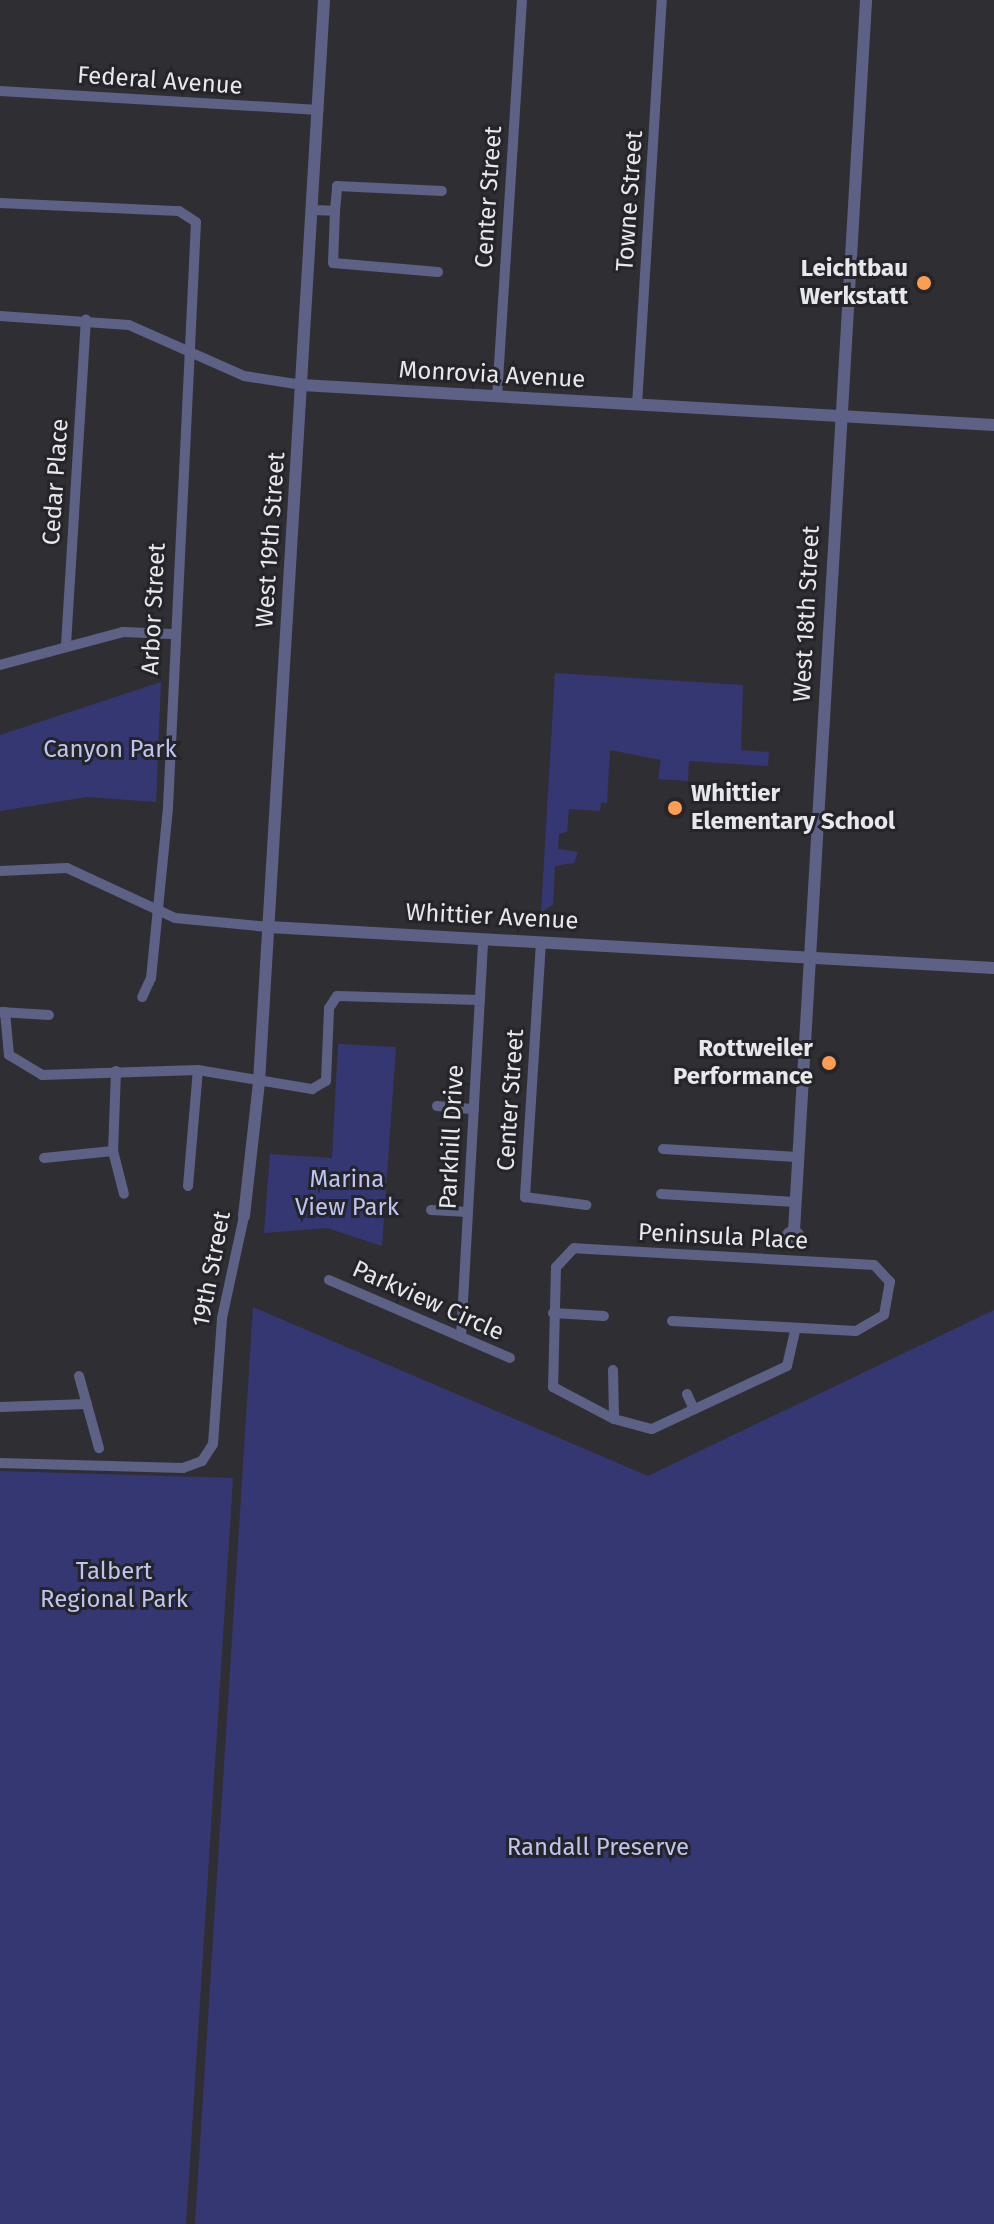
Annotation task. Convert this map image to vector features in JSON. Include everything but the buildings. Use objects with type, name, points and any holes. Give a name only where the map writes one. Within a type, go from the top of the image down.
[{"type":"street","name":"West 19th Street","points":[[259,1082],[324,0]]},
{"type":"street","name":"Center Street","points":[[497,397],[522,0]]},
{"type":"street","name":"Towne Street","points":[[637,405],[662,0]]},
{"type":"street","name":"West 18th Street","points":[[800,1261],[793,1238],[797,1157],[866,0]]},
{"type":"street","name":"Federal Avenue","points":[[0,91],[318,110]]},
{"type":"street","points":[[438,272],[333,263],[335,211],[337,186],[442,191]]},
{"type":"street","name":"Arbor Street","points":[[0,203],[179,211],[196,222],[171,634],[168,808],[142,997]]},
{"type":"street","points":[[312,210],[335,211]]},
{"type":"street","name":"Monrovia Avenue","points":[[0,316],[129,325],[244,376],[302,385],[994,425]]},
{"type":"street","name":"Cedar Place","points":[[66,645],[86,320]]},
{"type":"street","points":[[0,665],[123,632],[171,634]]},
{"type":"street","name":"Whittier Avenue","points":[[0,871],[67,868],[156,911],[269,927],[994,968]]},
{"type":"street","name":"Parkhill Drive","points":[[461,1337],[483,939]]},
{"type":"street","name":"Center Street","points":[[541,942],[525,1197],[586,1205]]},
{"type":"street","points":[[49,1015],[2,1012],[4,1042],[25,1069],[198,1070],[312,1089],[326,1081],[329,1008],[337,996],[480,1000]]},
{"type":"street","points":[[188,1186],[198,1070]]},
{"type":"street","points":[[116,1071],[113,1151],[124,1194]]},
{"type":"street","name":"19th Street","points":[[0,1463],[172,1468],[202,1461],[213,1444],[222,1318],[244,1216],[259,1082]]},
{"type":"street","points":[[437,1106],[474,1109]]},
{"type":"street","points":[[663,1149],[797,1157]]},
{"type":"street","points":[[44,1158],[113,1151]]},
{"type":"street","points":[[661,1194],[795,1202]]},
{"type":"street","points":[[431,1210],[468,1212]]},
{"type":"street","name":"West 18th Street","points":[[783,1260],[793,1238]]},
{"type":"street","name":"Peninsula Place","points":[[553,1313],[563,1254],[574,1248],[800,1261],[881,1269],[889,1294],[878,1323],[856,1331],[796,1328]]},
{"type":"street","name":"Parkview Circle","points":[[329,1280],[510,1358]]},
{"type":"street","points":[[604,1316],[553,1313],[553,1387],[614,1419],[645,1431],[787,1366],[796,1328],[672,1321]]},
{"type":"street","points":[[613,1370],[614,1419]]},
{"type":"street","points":[[79,1376],[99,1448]]},
{"type":"street","points":[[687,1394],[694,1410]]},
{"type":"street","points":[[0,1407],[87,1404]]},
{"type":"green space","points":[[555,673],[743,685],[741,750],[769,752],[768,766],[689,761],[688,781],[658,779],[661,760],[610,750],[607,803],[601,802],[600,811],[569,809],[567,832],[559,834],[558,849],[578,852],[574,863],[555,866],[553,905],[544,910],[540,930]]},
{"type":"green space","name":"Canyon Park","points":[[161,682],[156,802],[87,797],[0,811],[0,735]]},
{"type":"green space","name":"Marina View Park","points":[[338,1044],[396,1047],[382,1246],[327,1228],[264,1233],[270,1154],[332,1158]]},
{"type":"green space","name":"Randall Preserve","points":[[253,1307],[648,1476],[994,1310],[994,2224],[195,2224]]},
{"type":"green space","name":"Talbert Regional Park","points":[[0,1471],[233,1478],[186,2224],[0,2224]]},
{"type":"place","name":"Leichtbau Werkstatt","points":[[924,283]]},
{"type":"place","name":"Whittier Elementary School","points":[[675,808]]},
{"type":"place","name":"Rottweiler Performance","points":[[829,1063]]}]
